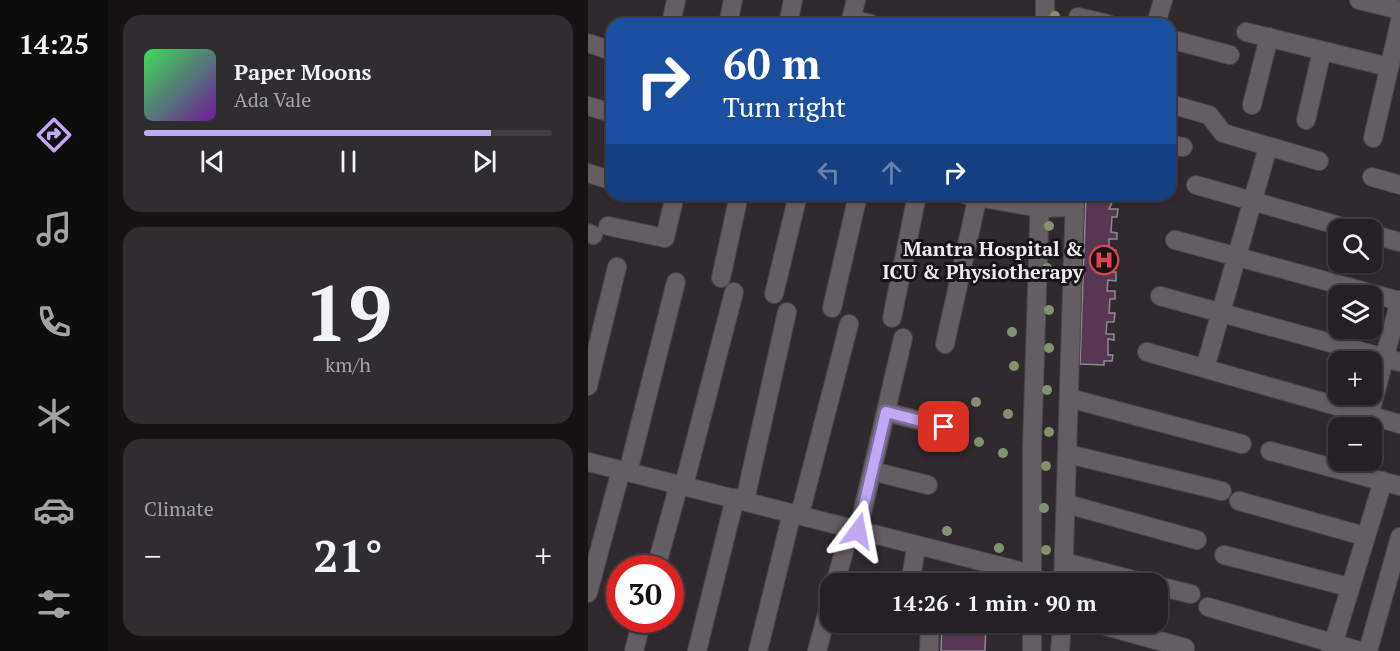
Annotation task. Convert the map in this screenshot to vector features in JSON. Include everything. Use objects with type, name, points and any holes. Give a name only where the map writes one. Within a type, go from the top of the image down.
[{"type":"street","points":[[672,18],[676,0]]},
{"type":"street","points":[[729,18],[733,0]]},
{"type":"street","points":[[789,18],[793,0]]},
{"type":"street","points":[[851,18],[856,0]]},
{"type":"street","points":[[1044,0],[1045,18]]},
{"type":"street","points":[[1158,18],[1163,0]]},
{"type":"street","points":[[1359,0],[1400,20],[1391,79],[1373,138]]},
{"type":"street","points":[[1246,32],[1322,51],[1391,79]]},
{"type":"street","points":[[1252,105],[1269,38]]},
{"type":"street","points":[[1176,41],[1230,55]]},
{"type":"street","points":[[588,43],[606,49]]},
{"type":"street","points":[[1306,120],[1322,51]]},
{"type":"street","points":[[588,106],[606,111]]},
{"type":"street","points":[[1176,106],[1212,116],[1223,133],[1319,161]]},
{"type":"street","points":[[1205,368],[1268,147]]},
{"type":"street","points":[[588,173],[606,178]]},
{"type":"street","points":[[1372,177],[1400,185]]},
{"type":"street","points":[[1196,185],[1328,223]]},
{"type":"street","points":[[596,231],[665,238],[674,201]]},
{"type":"street","points":[[721,278],[738,201]]},
{"type":"street","points":[[774,294],[797,201]]},
{"type":"street","points":[[832,308],[857,201]]},
{"type":"street","points":[[892,318],[915,201]]},
{"type":"street","points":[[945,344],[973,201]]},
{"type":"street","points":[[1032,573],[1032,447],[1040,201],[1075,201],[1064,573]]},
{"type":"street","points":[[1382,237],[1400,242]]},
{"type":"street","points":[[1175,240],[1400,301],[1392,360],[1369,417]]},
{"type":"street","points":[[588,386],[617,267]]},
{"type":"street","points":[[588,593],[676,282]]},
{"type":"street","points":[[660,555],[734,292]]},
{"type":"street","points":[[1160,296],[1392,360]]},
{"type":"street","points":[[697,651],[740,499],[787,312]]},
{"type":"street","points":[[758,651],[849,324]]},
{"type":"street","points":[[839,573],[872,471],[903,338]]},
{"type":"street","points":[[1147,352],[1205,368],[1355,417]]},
{"type":"street","points":[[1069,398],[1242,444]]},
{"type":"street","points":[[886,412],[944,427]]},
{"type":"street","points":[[1382,422],[1400,424]]},
{"type":"street","points":[[1270,451],[1328,461]]},
{"type":"street","points":[[1068,454],[1222,491]]},
{"type":"street","points":[[588,462],[740,499],[1010,573]]},
{"type":"street","points":[[872,471],[928,485]]},
{"type":"street","points":[[1332,647],[1364,536],[1391,484],[1367,471]]},
{"type":"street","points":[[1239,501],[1364,536]]},
{"type":"street","points":[[1066,504],[1197,540]]},
{"type":"street","points":[[1368,651],[1400,537]]},
{"type":"street","points":[[912,573],[916,547]]},
{"type":"street","points":[[1224,555],[1349,587]]},
{"type":"street","points":[[1064,562],[1106,573]]},
{"type":"street","points":[[1168,588],[1191,594]]},
{"type":"street","points":[[1208,607],[1332,647],[1360,651]]},
{"type":"street","points":[[634,651],[639,633]]},
{"type":"street","points":[[817,651],[822,633]]},
{"type":"street","points":[[929,651],[930,633]]},
{"type":"street","points":[[1032,633],[1032,651]]},
{"type":"street","points":[[1060,651],[1061,633]]},
{"type":"street","points":[[1130,633],[1185,648]]},
{"type":"building","points":[[1086,201],[1113,201],[1109,209],[1118,209],[1117,217],[1112,217],[1111,232],[1117,233],[1117,239],[1109,239],[1109,250],[1116,250],[1116,258],[1111,257],[1110,272],[1116,272],[1116,281],[1108,280],[1107,291],[1115,291],[1115,299],[1110,299],[1109,313],[1115,313],[1114,322],[1107,322],[1106,334],[1114,334],[1114,340],[1108,339],[1108,355],[1113,355],[1112,361],[1104,361],[1104,365],[1080,364]]},
{"type":"building","points":[[942,633],[986,633],[985,651],[941,651]]},
{"type":"place","name":"Mantra Hospital & ICU & Physiotherapy","points":[[1104,260]]},
{"type":"route","points":[[858,531],[886,412],[944,427]]}]
